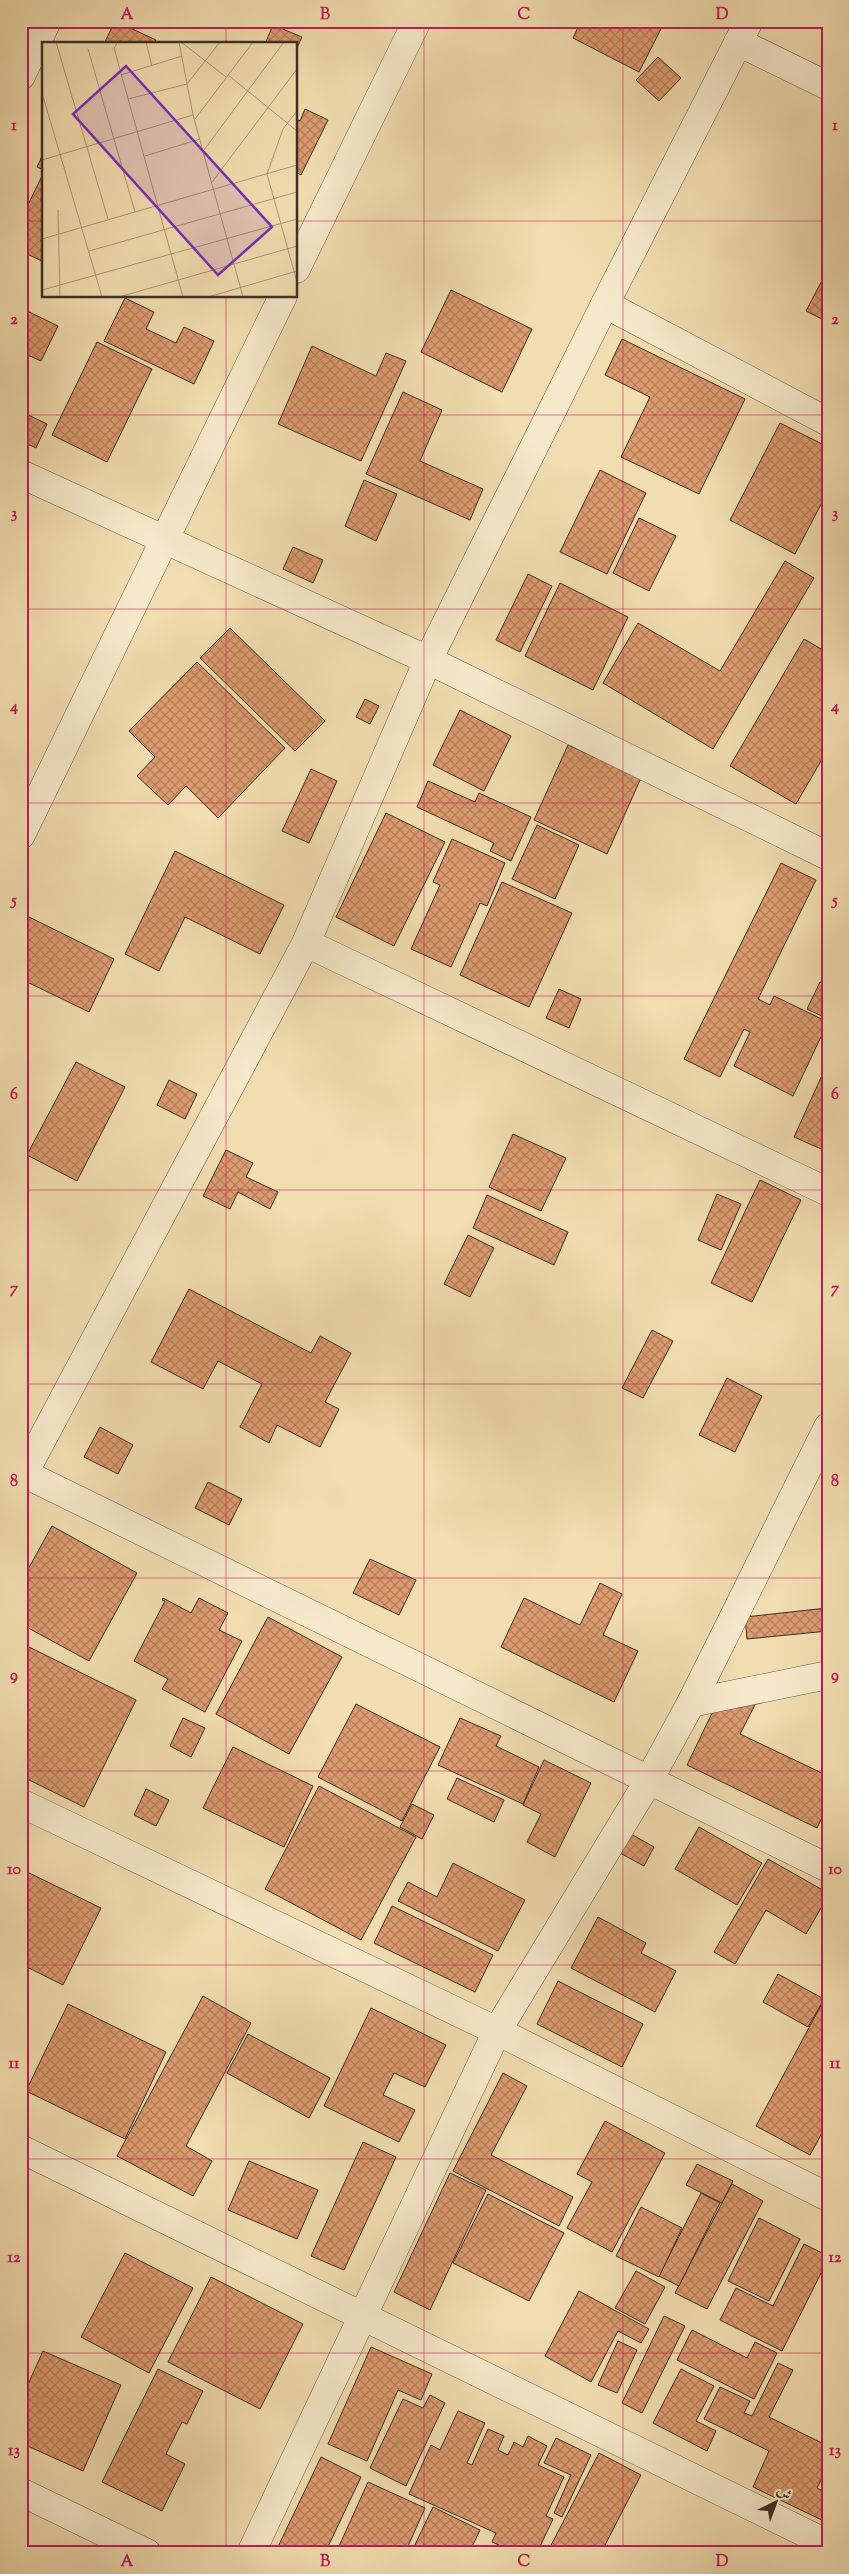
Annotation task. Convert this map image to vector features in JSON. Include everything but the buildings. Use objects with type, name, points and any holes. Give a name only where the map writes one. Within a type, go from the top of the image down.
[{"type":"street","points":[[21,76],[47,21]]},
{"type":"street","points":[[298,265],[417,21]]},
{"type":"street","points":[[828,86],[744,32],[605,304],[428,660],[306,943],[22,1475],[828,1868]]},
{"type":"street","points":[[21,835],[282,298]]},
{"type":"street","points":[[605,304],[828,422]]},
{"type":"street","points":[[21,474],[428,660],[828,856]]},
{"type":"street","points":[[306,943],[828,1192]]},
{"type":"street","points":[[251,2553],[497,2031],[649,1780],[691,1702],[828,1427]]},
{"type":"street","points":[[691,1702],[828,1676]]},
{"type":"street","points":[[21,1803],[497,2031],[828,2197]]},
{"type":"street","points":[[21,2149],[828,2544]]},
{"type":"street","points":[[21,2492],[146,2553]]}]
